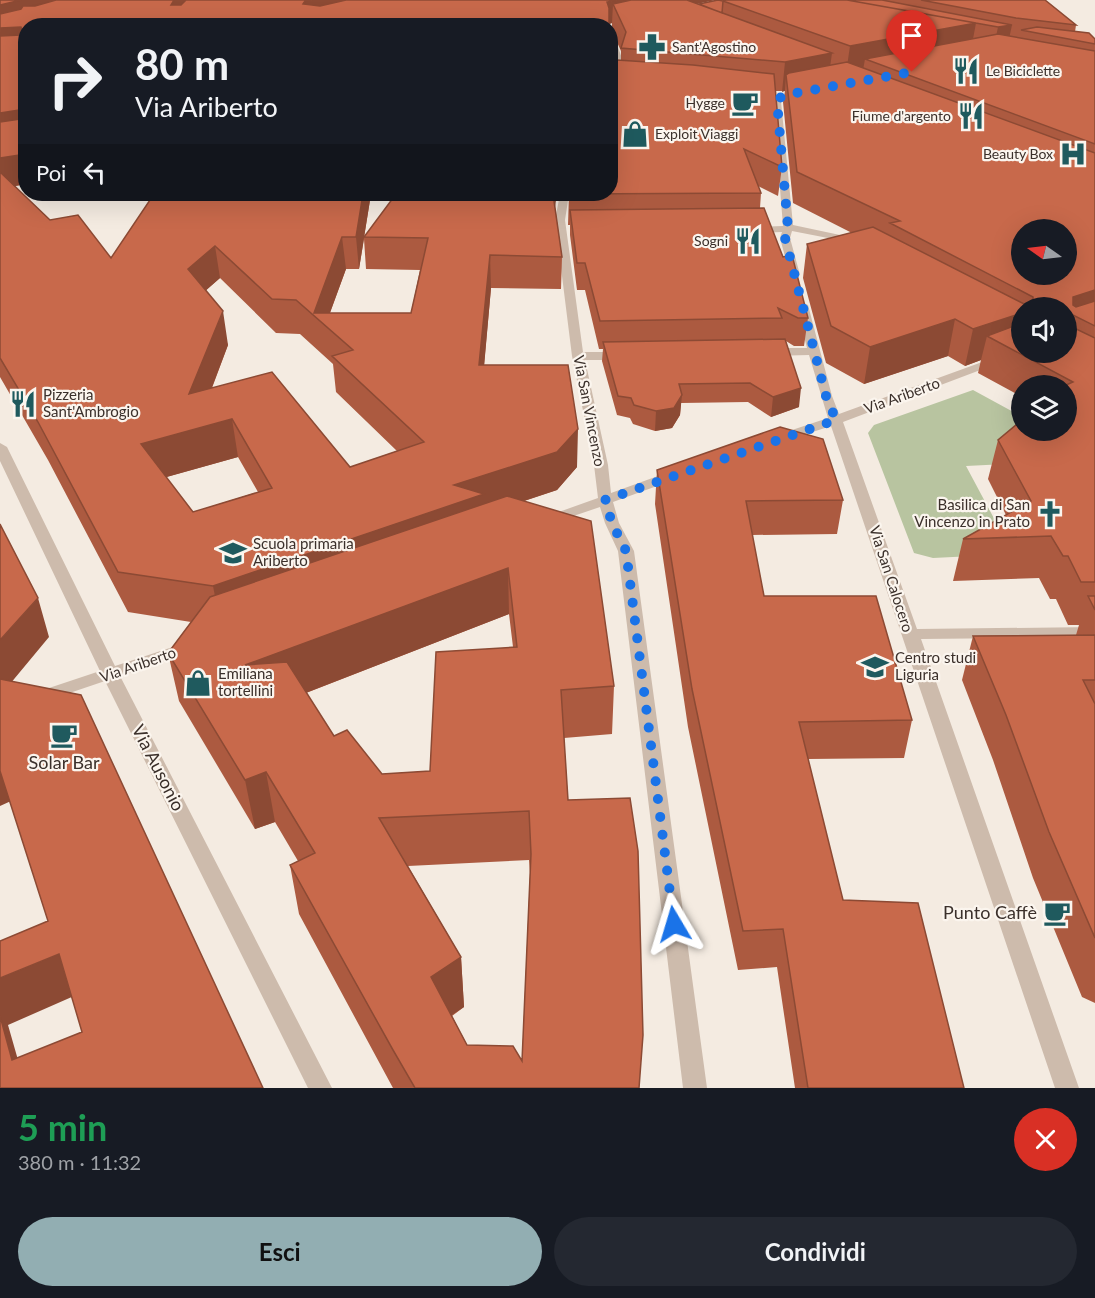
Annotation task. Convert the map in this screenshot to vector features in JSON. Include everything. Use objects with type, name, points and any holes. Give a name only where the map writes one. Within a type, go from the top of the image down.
[{"type":"street","name":"Via San Calocero","points":[[771,95],[786,95],[777,101],[788,228],[785,238],[826,396],[1067,1088]]},
{"type":"street","name":"Via San Vincenzo","points":[[563,201],[560,220],[567,230],[578,356],[601,465],[605,500],[612,523],[626,551],[695,1088]]},
{"type":"street","points":[[740,230],[798,228],[836,237],[867,254]]},
{"type":"street","points":[[753,352],[814,351]]},
{"type":"street","points":[[578,356],[638,355]]},
{"type":"street","name":"Via Ariberto","points":[[771,442],[1011,356]]},
{"type":"street","name":"Via Ausonio","points":[[0,447],[111,674],[320,1088]]},
{"type":"street","points":[[535,525],[683,471]]},
{"type":"street","points":[[909,634],[1095,632]]},
{"type":"street","name":"Via Ariberto","points":[[25,702],[200,643]]},
{"type":"green space","points":[[973,390],[1011,411],[1011,441],[1017,441],[1006,464],[966,466],[1013,554],[933,558],[914,553],[868,433],[874,425]]},
{"type":"building","points":[[0,0],[21,0],[0,5]]},
{"type":"building","points":[[56,0],[174,0],[171,5],[181,5],[186,0],[312,0],[305,1],[303,4],[320,6],[346,0],[617,0],[607,2],[609,18],[18,18],[18,27],[0,28],[0,14],[21,9],[23,6],[35,6]]},
{"type":"building","points":[[631,0],[687,0],[832,53],[785,62],[621,48],[626,32],[613,4]]},
{"type":"building","points":[[847,0],[976,23],[850,46],[723,1]]},
{"type":"building","points":[[847,0],[882,0],[1012,25],[998,27]]},
{"type":"building","points":[[921,0],[1045,0],[1076,25],[1016,18]]},
{"type":"building","points":[[723,1],[722,13],[699,4]]},
{"type":"building","points":[[1037,27],[1089,33],[1095,39],[1095,44],[1021,30]]},
{"type":"building","points":[[998,34],[1095,51],[1095,144],[865,59]]},
{"type":"building","points":[[18,35],[18,110],[0,113],[0,36]]},
{"type":"building","points":[[618,60],[774,74],[782,167],[744,149],[761,193],[618,194]]},
{"type":"building","points":[[847,62],[1095,153],[1095,290],[1073,297],[1033,297],[890,223],[900,221],[797,172],[786,75]]},
{"type":"building","points":[[18,119],[18,155],[0,158],[0,122]]},
{"type":"building","points":[[0,172],[18,189],[18,201],[30,201],[50,220],[78,215],[111,258],[149,201],[362,201],[356,237],[342,237],[314,313],[411,313],[428,238],[364,237],[391,201],[554,201],[562,257],[490,255],[479,365],[568,365],[578,429],[557,452],[454,485],[484,494],[213,586],[118,572],[38,422],[0,358]],"holes":[[[215,246],[272,299],[296,300],[353,350],[332,356],[424,442],[350,467],[272,372],[189,394],[223,311],[188,269]],[[232,419],[272,488],[193,512],[141,444]]]},
{"type":"building","points":[[764,208],[783,257],[792,255],[808,318],[798,318],[778,308],[782,318],[600,321],[585,263],[577,263],[570,210]]},
{"type":"building","points":[[873,227],[1011,297],[1011,317],[973,329],[955,319],[870,347],[831,326],[807,244]]},
{"type":"building","points":[[1095,301],[1095,326],[1077,317],[1077,307]]},
{"type":"building","name":"Basilica di San Vincenzo in Prato","points":[[1011,327],[1011,349],[987,336]]},
{"type":"building","name":"Basilica di San Vincenzo in Prato","points":[[1077,329],[1095,338],[1095,582],[1081,582],[1068,556],[1063,556],[1051,536],[963,539],[1031,501],[998,440],[1011,429],[1011,441],[1077,441],[1077,375],[1060,375],[1037,363],[1077,363]]},
{"type":"building","points":[[785,339],[801,388],[773,397],[750,383],[679,384],[682,395],[674,408],[656,411],[634,405],[631,398],[618,396],[603,342]]},
{"type":"building","points":[[780,427],[823,439],[843,500],[746,501],[764,596],[876,596],[912,720],[799,722],[843,900],[918,903],[964,1088],[808,1088],[783,929],[743,931],[692,689],[657,470]]},
{"type":"building","points":[[507,496],[591,521],[614,686],[561,690],[568,800],[630,798],[638,851],[643,1035],[639,1088],[415,1088],[290,865],[315,853],[266,772],[245,780],[168,653],[210,597]],"holes":[[[508,568],[517,647],[436,652],[430,771],[382,774],[347,730],[334,736],[287,662],[245,665]],[[529,811],[531,854],[522,1061],[513,1046],[467,1045],[431,977],[461,957],[379,818]]]},
{"type":"building","points":[[0,524],[38,598],[0,640]]},
{"type":"building","points":[[1088,596],[1095,596],[1095,610]]},
{"type":"building","points":[[1095,635],[1095,680],[1083,680],[1095,704],[1095,938],[1049,832],[1006,715],[973,636]]},
{"type":"building","points":[[0,679],[81,695],[263,1088],[0,1088],[0,1016],[12,1060],[82,1032],[59,954],[0,978],[0,941],[48,921],[0,771]]},
{"type":"place","name":"Sant'Agostino","points":[[652,47]]},
{"type":"place","name":"Le Biciclette","points":[[966,71]]},
{"type":"place","name":"Hygge","points":[[745,103]]},
{"type":"place","name":"Fiume d'argento","points":[[971,116]]},
{"type":"place","name":"Exploit Viaggi","points":[[635,134]]},
{"type":"place","name":"Beauty Box","points":[[1073,154]]},
{"type":"place","name":"Sogni","points":[[748,241]]},
{"type":"place","name":"Pizzeria Sant'Ambrogio","points":[[23,404]]},
{"type":"place","name":"Basilica di San Vincenzo in Prato","points":[[1050,514]]},
{"type":"place","name":"Scuola primaria Ariberto","points":[[233,553]]},
{"type":"place","name":"Centro studi Liguria","points":[[875,667]]},
{"type":"place","name":"Emiliana tortellini","points":[[198,683]]},
{"type":"place","name":"Solar Bar","points":[[64,735]]},
{"type":"place","name":"Punto Caffè","points":[[1057,913]]},
{"type":"route","points":[[674,924],[626,551],[612,523],[605,500],[651,482],[836,420],[826,396],[785,238],[788,228],[777,101],[782,96],[790,94],[912,72]]}]
